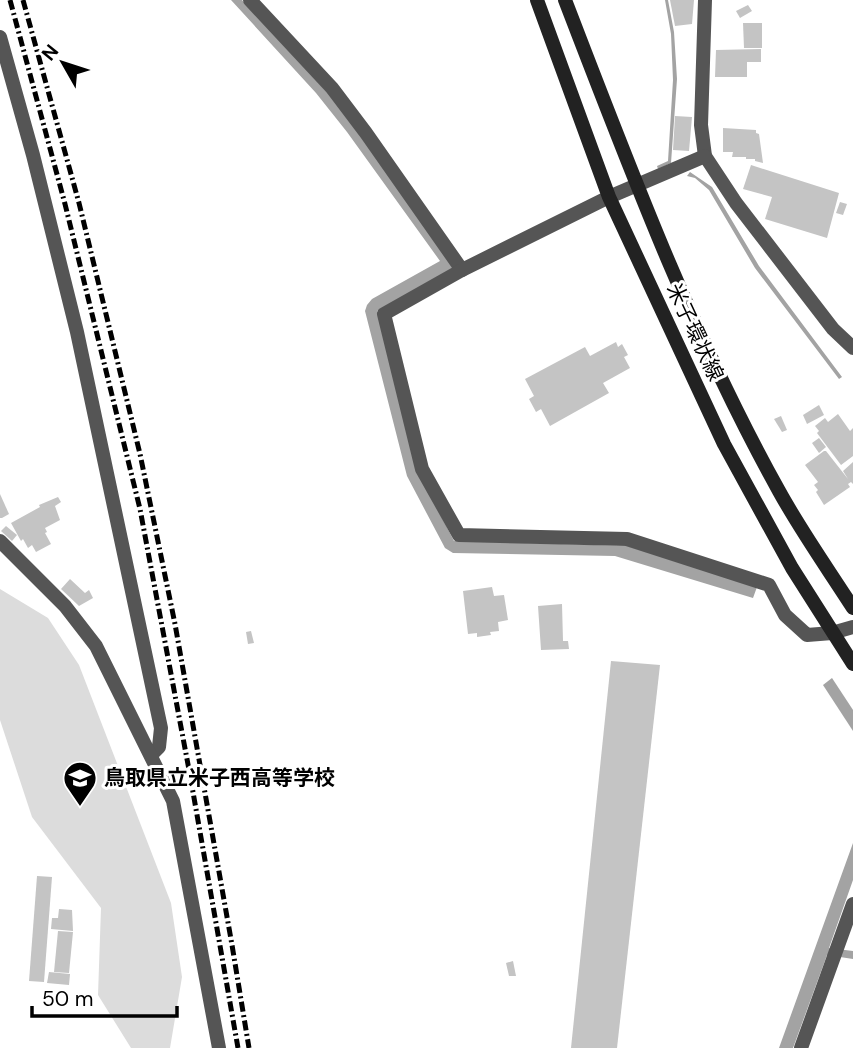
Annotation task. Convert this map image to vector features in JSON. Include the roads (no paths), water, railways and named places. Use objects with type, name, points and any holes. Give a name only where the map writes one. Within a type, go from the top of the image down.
[{"type":"main road","name":"米子環状線","points":[[537,0],[609,197],[724,444],[792,568],[853,664]]},
{"type":"main road","name":"米子環状線","points":[[565,0],[636,185],[721,380],[780,493],[853,608]]},
{"type":"street","points":[[250,0],[331,88],[366,133],[462,270]]},
{"type":"street","points":[[705,0],[701,125],[705,156],[736,203],[833,329],[853,348]]},
{"type":"street","points":[[0,37],[33,155],[77,332],[126,559],[161,728],[159,747],[151,755]]},
{"type":"street","points":[[705,156],[609,197],[462,270],[384,314],[422,469],[459,535],[627,539],[769,585],[785,615],[807,635],[832,633],[853,627]]},
{"type":"street","points":[[0,541],[65,606],[96,646],[173,801],[219,1048]]},
{"type":"street","points":[[801,1048],[853,904]]},
{"type":"railway","points":[[10,0],[65,204],[140,509],[238,1048]]},
{"type":"railway","points":[[23,0],[79,203],[140,454],[175,624],[249,1048]]},
{"type":"place","name":"鳥取県立米子西高等学校","points":[[80,808]]}]
